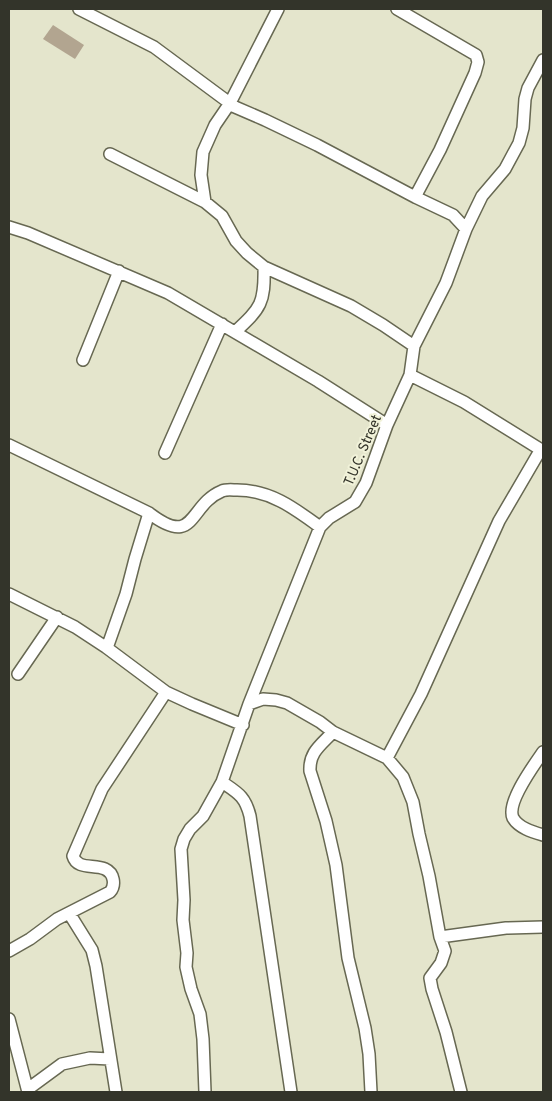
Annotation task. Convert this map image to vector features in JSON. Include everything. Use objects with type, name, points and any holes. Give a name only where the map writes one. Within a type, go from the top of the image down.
[{"type":"street","points":[[79,9],[154,47],[235,107],[317,145],[414,197],[453,215],[466,229]]},
{"type":"street","points":[[205,202],[201,175],[203,152],[215,125],[230,103],[278,9]]},
{"type":"street","points":[[397,9],[476,55],[478,62],[475,73],[440,150],[414,197]]},
{"type":"street","name":"T.U.C. Street","points":[[320,527],[329,518],[355,502],[366,483],[388,425],[410,375],[414,346],[446,283],[466,229],[482,196],[505,169],[520,143],[526,93],[543,60]]},
{"type":"street","points":[[110,154],[205,202],[222,216],[236,241],[264,267],[351,306],[414,346]]},
{"type":"street","points":[[9,226],[120,271],[168,293],[318,381],[388,425]]},
{"type":"street","points":[[235,332],[255,314],[263,300],[265,288],[264,267]]},
{"type":"street","points":[[83,360],[120,271]]},
{"type":"street","points":[[165,453],[222,324]]},
{"type":"street","points":[[387,758],[421,694],[500,521],[542,450],[464,402],[410,375]]},
{"type":"street","points":[[9,444],[148,513],[160,522],[174,527],[186,526],[194,518],[202,504],[223,490],[246,490],[269,495],[285,502],[320,527],[249,704],[222,782],[203,816],[190,829],[181,849],[184,900],[183,920],[187,953],[186,967],[200,1014],[205,1092]]},
{"type":"street","points":[[107,648],[126,594],[148,513]]},
{"type":"street","points":[[9,594],[57,617],[107,648],[166,692],[243,725]]},
{"type":"street","points":[[18,674],[57,617]]},
{"type":"street","points":[[9,951],[30,939],[57,919],[110,892],[114,888],[114,883],[107,869],[79,864],[74,861],[73,856],[102,789],[166,692]]},
{"type":"street","points":[[249,704],[263,699],[287,703],[320,722],[333,732],[387,758],[403,777],[413,802],[430,876],[440,937],[445,951],[441,963],[430,978],[432,989],[446,1032],[461,1092]]},
{"type":"street","points":[[333,732],[312,754],[310,771],[326,821],[336,865],[348,958],[365,1028],[369,1054],[371,1092]]},
{"type":"street","points":[[543,752],[528,775],[511,809],[513,818],[518,824],[543,835]]},
{"type":"street","points":[[222,782],[247,803],[291,1092]]},
{"type":"street","points":[[69,913],[92,950],[116,1092]]},
{"type":"street","points":[[440,937],[506,928],[543,927]]},
{"type":"street","points":[[9,1019],[28,1091],[62,1064],[90,1058],[110,1059]]},
{"type":"building","points":[[53,25],[84,45],[75,59],[43,39]]}]
